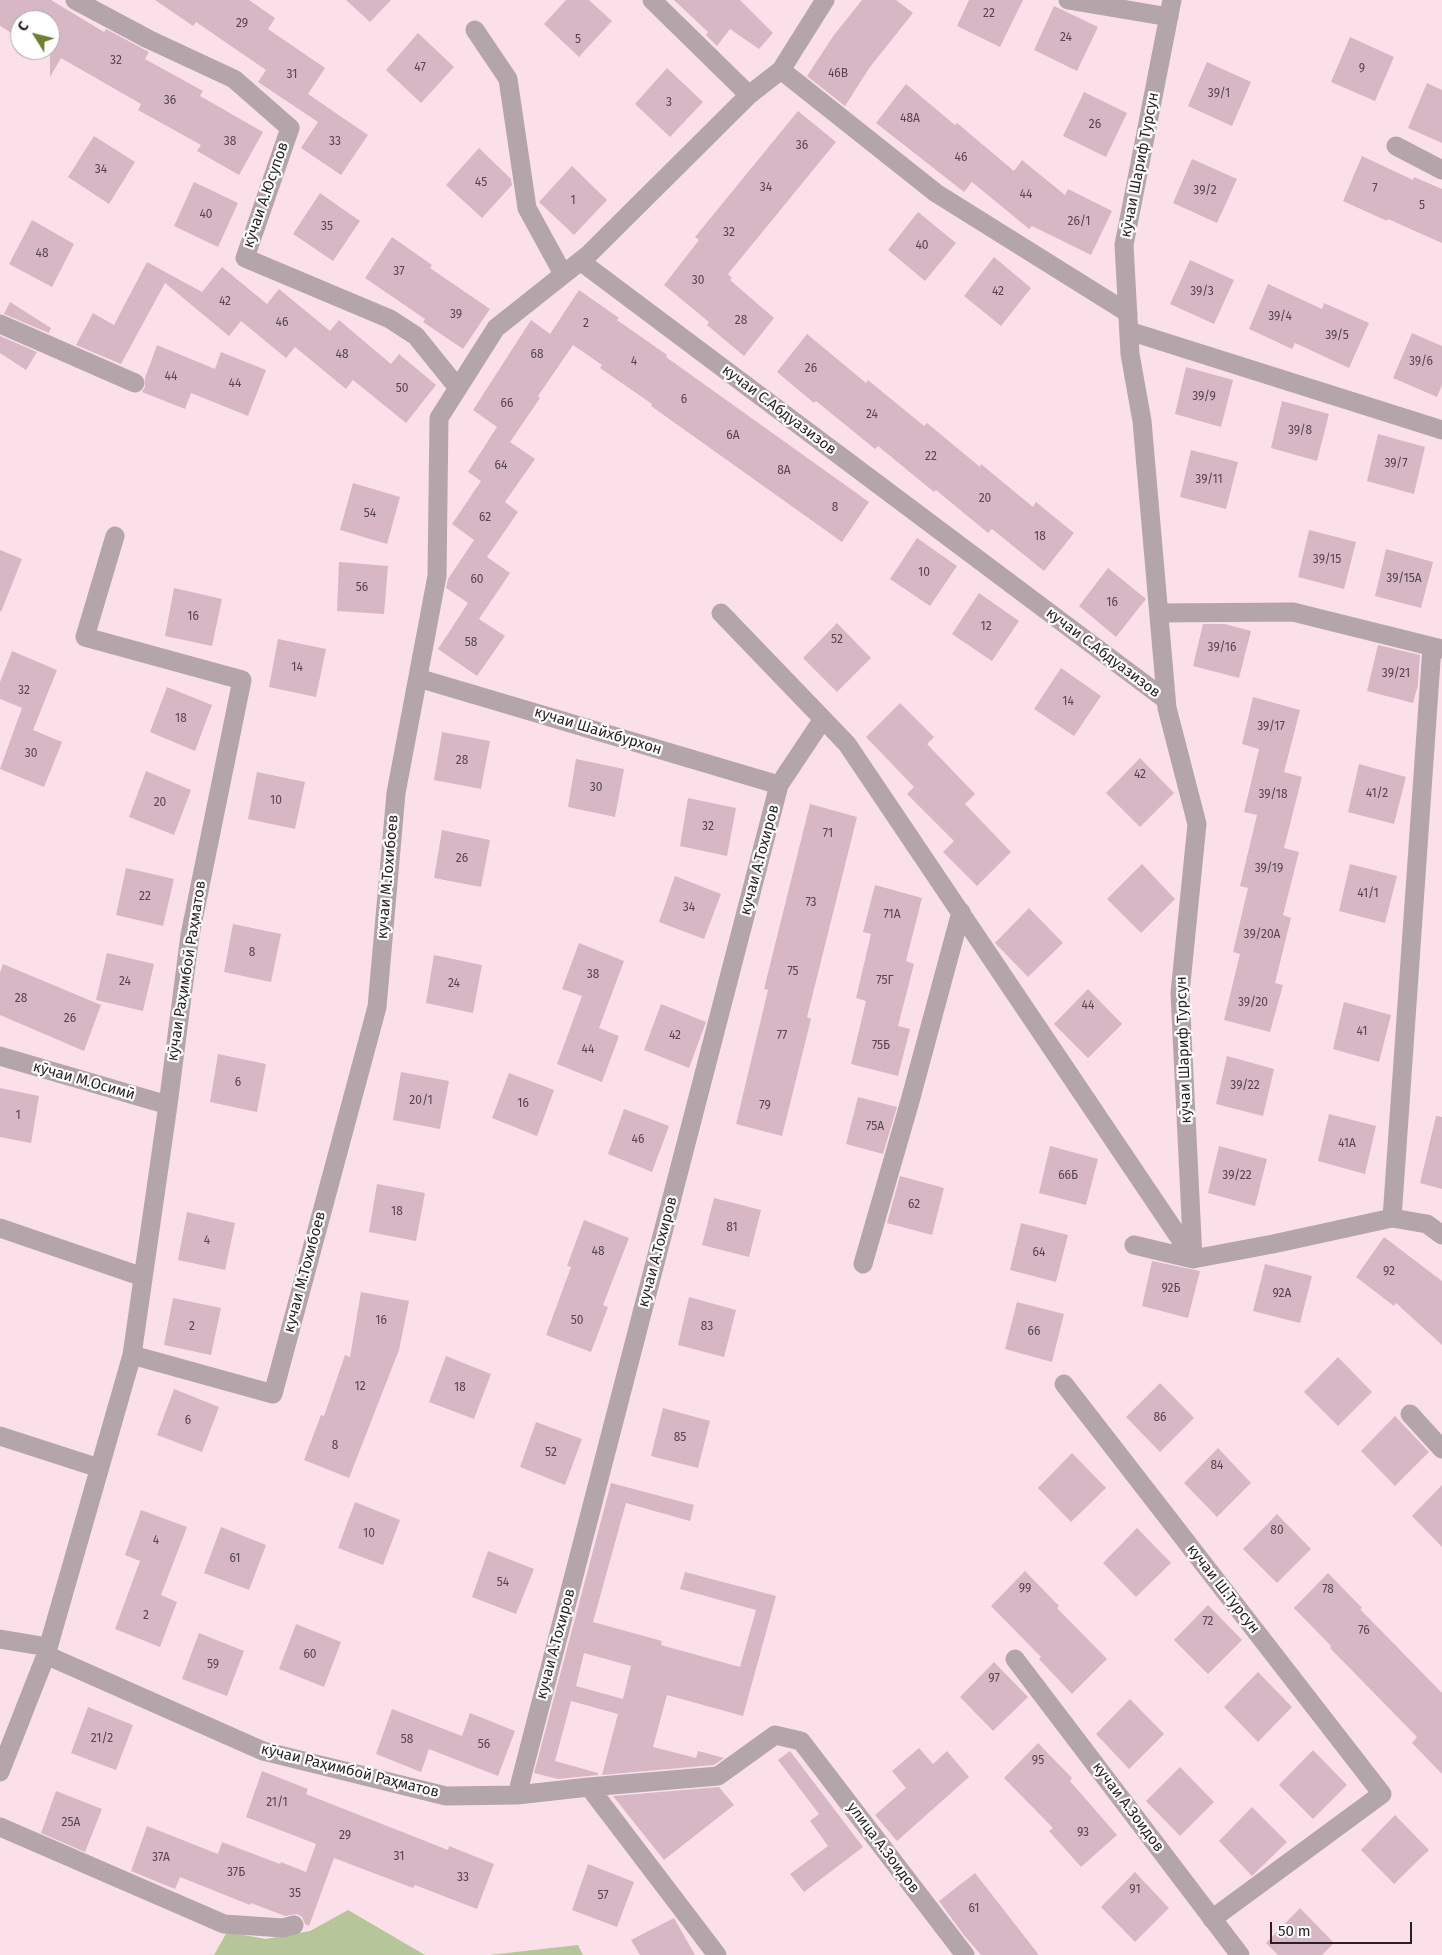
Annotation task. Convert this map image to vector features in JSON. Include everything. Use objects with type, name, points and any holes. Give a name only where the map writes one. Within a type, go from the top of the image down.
[{"type":"street","name":"кӯчаи А.Юсупов","points":[[75,0],[148,39],[234,78],[290,128],[244,258],[390,319],[416,336],[458,388]]},
{"type":"street","points":[[652,0],[749,95]]},
{"type":"street","points":[[580,261],[749,95],[781,70],[825,0]]},
{"type":"street","points":[[1068,0],[1171,9]]},
{"type":"street","name":"кӯчаи Шариф Турсун","points":[[1171,9],[1124,245],[1130,354],[1142,421],[1166,700],[1197,824],[1180,993],[1193,1259]]},
{"type":"street","points":[[475,30],[508,80],[527,208],[563,274]]},
{"type":"street","points":[[781,70],[936,193],[1128,322],[1442,430]]},
{"type":"street","points":[[1396,146],[1442,170]]},
{"type":"street","name":"кучаи М.Тохибоев","points":[[132,1355],[273,1394],[377,1007],[396,793],[437,576],[439,418],[496,328],[580,261]]},
{"type":"street","name":"кучаи С.Абдуазизов","points":[[580,261],[1166,700]]},
{"type":"street","points":[[0,324],[135,383]]},
{"type":"street","name":"кӯчаи Раҳимбой Раҳматов","points":[[0,1772],[47,1651],[132,1355],[168,1106],[190,935],[242,680],[85,638],[115,536]]},
{"type":"street","points":[[1159,613],[1293,612],[1437,648],[1392,1218]]},
{"type":"street","points":[[721,613],[848,744],[1193,1259]]},
{"type":"street","name":"кучаи Шайхбурхон","points":[[418,678],[779,785]]},
{"type":"street","name":"кучаи А.Тохиров","points":[[517,1796],[779,785],[823,719]]},
{"type":"street","points":[[863,1264],[961,912]]},
{"type":"street","name":"кӯчаи М.Осимӣ","points":[[0,1056],[168,1106]]},
{"type":"street","points":[[1134,1245],[1193,1259],[1392,1218],[1426,1224],[1442,1235]]},
{"type":"street","points":[[0,1228],[143,1276]]},
{"type":"street","name":"кучаи Ш.Турсун","points":[[1064,1384],[1382,1794],[1212,1919]]},
{"type":"street","points":[[1410,1414],[1442,1449]]},
{"type":"street","points":[[0,1436],[99,1468]]},
{"type":"street","name":"кӯчаи Раҳимбой Раҳматов","points":[[0,1639],[47,1651],[263,1751],[446,1796],[517,1796],[590,1787],[718,1776],[775,1735],[801,1741]]},
{"type":"street","name":"кучаи А.Зоидов","points":[[1016,1659],[1240,1955]]},
{"type":"street","name":"улица А.Зоидов","points":[[801,1741],[964,1955]]},
{"type":"street","points":[[590,1787],[717,1955]]},
{"type":"street","points":[[0,1826],[224,1924],[283,1928],[294,1925]]},
{"type":"green space","points":[[348,1910],[425,1955],[214,1955],[227,1932],[266,1939],[310,1931]]},
{"type":"green space","points":[[578,1945],[583,1955],[489,1955]]},
{"type":"building","points":[[0,0],[51,0],[104,32],[106,29],[149,52],[145,59],[203,91],[200,96],[263,132],[239,175],[197,151],[201,145],[138,110],[141,104],[61,58],[60,60],[60,10],[10,10],[10,32],[0,26]]},
{"type":"building","points":[[155,0],[249,0],[275,18],[268,29],[325,68],[308,94],[368,135],[341,175],[301,148],[318,122],[258,82],[266,70],[196,22],[193,26]]},
{"type":"building","points":[[346,0],[391,0],[370,22]]},
{"type":"building","points":[[566,0],[589,0],[612,21],[579,57],[544,24]]},
{"type":"building","points":[[674,0],[740,0],[773,33],[759,49],[730,29],[717,46],[706,35],[708,32]]},
{"type":"building","points":[[862,0],[896,0],[913,13],[870,67],[845,106],[807,76],[834,35]]},
{"type":"building","points":[[969,0],[1023,0],[1000,47],[957,26]]},
{"type":"building","points":[[1054,6],[1098,27],[1077,71],[1034,50]]},
{"type":"building","points":[[418,33],[454,67],[421,103],[386,70]]},
{"type":"building","points":[[1350,37],[1394,57],[1375,101],[1331,82]]},
{"type":"building","points":[[50,60],[60,60],[50,77]]},
{"type":"building","points":[[1207,62],[1251,82],[1232,126],[1188,106]]},
{"type":"building","points":[[667,68],[703,102],[670,137],[635,104]]},
{"type":"building","points":[[1427,83],[1442,90],[1442,143],[1408,128]]},
{"type":"building","points":[[906,84],[955,125],[957,123],[1014,171],[1022,160],[1065,195],[1068,189],[1112,211],[1091,255],[1032,226],[1029,229],[972,182],[964,192],[876,123]]},
{"type":"building","points":[[1084,92],[1127,113],[1106,157],[1063,136]]},
{"type":"building","points":[[798,111],[836,142],[728,274],[732,278],[730,280],[774,318],[744,356],[707,325],[709,322],[664,285],[699,240],[695,237]]},
{"type":"building","points":[[94,136],[135,162],[109,204],[68,177]]},
{"type":"building","points":[[479,148],[511,179],[512,185],[482,218],[446,185]]},
{"type":"building","points":[[1362,156],[1413,180],[1414,177],[1442,189],[1442,243],[1343,201]]},
{"type":"building","points":[[1192,159],[1237,179],[1217,223],[1173,203]]},
{"type":"building","points":[[572,166],[607,200],[574,235],[539,202]]},
{"type":"building","points":[[194,182],[238,203],[218,247],[174,226]]},
{"type":"building","points":[[320,193],[360,221],[333,261],[293,234]]},
{"type":"building","points":[[918,212],[956,243],[925,281],[888,250]]},
{"type":"building","points":[[32,220],[74,244],[52,287],[9,264]]},
{"type":"building","points":[[392,237],[432,265],[430,268],[490,309],[463,349],[423,322],[425,319],[365,278]]},
{"type":"building","points":[[994,257],[1031,288],[1001,326],[964,296]]},
{"type":"building","points":[[1190,260],[1234,280],[1214,324],[1170,304]]},
{"type":"building","points":[[147,262],[202,292],[222,267],[267,304],[279,289],[330,331],[339,320],[391,364],[399,354],[436,385],[406,423],[353,380],[346,389],[295,347],[286,358],[241,321],[229,336],[165,283],[121,364],[76,345],[93,313],[114,325]]},
{"type":"building","points":[[1268,284],[1322,309],[1324,303],[1369,323],[1349,368],[1295,343],[1292,349],[1249,329]]},
{"type":"building","points":[[579,290],[619,318],[617,320],[667,355],[666,357],[869,502],[842,542],[651,406],[652,404],[600,368],[602,365],[573,345],[538,396],[540,398],[510,442],[535,459],[505,502],[518,512],[487,557],[510,573],[479,619],[505,636],[477,676],[438,649],[468,603],[446,588],[448,579],[474,540],[452,524],[481,481],[468,472],[497,427],[473,410],[531,320],[550,334]]},
{"type":"building","points":[[10,302],[51,328],[49,333],[4,314]]},
{"type":"building","points":[[1412,333],[1442,346],[1442,385],[1437,397],[1393,378]]},
{"type":"building","points":[[807,334],[866,383],[868,380],[924,426],[927,423],[980,467],[981,464],[1033,507],[1036,502],[1074,533],[1044,571],[992,529],[988,533],[878,446],[875,449],[816,401],[814,403],[777,372]]},
{"type":"building","points":[[0,336],[37,352],[26,370],[0,353]]},
{"type":"building","points":[[157,345],[215,369],[221,352],[266,370],[248,416],[191,393],[185,409],[142,392]]},
{"type":"building","points":[[1186,367],[1233,380],[1221,427],[1175,414]]},
{"type":"building","points":[[1282,401],[1329,414],[1317,461],[1271,448]]},
{"type":"building","points":[[1378,434],[1425,447],[1414,494],[1367,481]]},
{"type":"building","points":[[1191,450],[1238,462],[1226,509],[1180,497]]},
{"type":"building","points":[[353,483],[400,497],[387,544],[340,530]]},
{"type":"building","points":[[1309,530],[1356,542],[1344,589],[1298,577]]},
{"type":"building","points":[[917,538],[957,566],[930,606],[890,579]]},
{"type":"building","points":[[1386,549],[1433,562],[1421,608],[1375,596]]},
{"type":"building","points":[[0,550],[22,559],[1,612],[0,611]]},
{"type":"building","points":[[339,562],[388,566],[384,614],[337,611]]},
{"type":"building","points":[[1108,568],[1146,599],[1116,637],[1079,606]]},
{"type":"building","points":[[174,588],[222,599],[212,646],[165,636]]},
{"type":"building","points":[[979,593],[1019,621],[992,661],[952,634]]},
{"type":"building","points":[[837,623],[871,658],[837,692],[803,658]]},
{"type":"building","points":[[1203,624],[1225,624],[1251,631],[1239,678],[1193,666]]},
{"type":"building","points":[[278,639],[326,649],[316,697],[269,687]]},
{"type":"building","points":[[1378,645],[1420,655],[1418,685],[1413,703],[1367,691]]},
{"type":"building","points":[[12,651],[57,670],[33,730],[62,742],[44,787],[0,769],[22,708],[0,699],[0,682]]},
{"type":"building","points":[[1061,668],[1101,696],[1074,736],[1034,709]]},
{"type":"building","points":[[167,687],[212,705],[195,751],[150,732]]},
{"type":"building","points":[[1253,697],[1300,710],[1284,772],[1302,777],[1284,848],[1299,852],[1283,915],[1291,918],[1275,983],[1283,985],[1270,1032],[1224,1020],[1240,954],[1233,952],[1248,888],[1240,886],[1257,815],[1244,812],[1259,749],[1242,744]]},
{"type":"building","points":[[900,703],[934,737],[927,744],[975,794],[965,804],[1011,852],[977,886],[943,852],[954,841],[907,794],[914,787],[866,737]]},
{"type":"building","points":[[442,732],[490,741],[481,789],[434,780]]},
{"type":"building","points":[[1140,758],[1174,793],[1140,827],[1106,793]]},
{"type":"building","points":[[576,759],[624,769],[615,817],[568,807]]},
{"type":"building","points":[[1359,764],[1406,777],[1394,824],[1348,812]]},
{"type":"building","points":[[146,771],[191,790],[174,835],[129,817]]},
{"type":"building","points":[[257,772],[305,782],[295,829],[248,819]]},
{"type":"building","points":[[688,798],[736,808],[727,856],[680,846]]},
{"type":"building","points":[[810,804],[857,817],[807,1017],[811,1019],[782,1136],[736,1124],[768,990],[764,989]]},
{"type":"building","points":[[442,830],[490,840],[481,887],[434,878]]},
{"type":"building","points":[[1142,864],[1175,899],[1141,933],[1107,899]]},
{"type":"building","points":[[1350,864],[1397,876],[1385,923],[1339,911]]},
{"type":"building","points":[[126,868],[174,879],[163,926],[116,915]]},
{"type":"building","points":[[675,876],[721,894],[704,939],[659,922]]},
{"type":"building","points":[[875,885],[922,898],[906,961],[914,964],[898,1026],[910,1029],[898,1076],[851,1064],[866,1001],[856,998],[871,934],[863,932]]},
{"type":"building","points":[[1029,908],[1063,943],[1028,977],[995,943]]},
{"type":"building","points":[[233,924],[281,934],[271,982],[224,972]]},
{"type":"building","points":[[579,943],[624,961],[599,1028],[619,1036],[602,1082],[557,1064],[582,996],[562,989]]},
{"type":"building","points":[[107,953],[154,964],[143,1011],[96,1000]]},
{"type":"building","points":[[434,955],[482,965],[473,1013],[426,1003]]},
{"type":"building","points":[[3,964],[101,1005],[84,1051],[0,1015],[0,973]]},
{"type":"building","points":[[1088,989],[1122,1024],[1088,1058],[1054,1024]]},
{"type":"building","points":[[1344,1002],[1391,1015],[1379,1062],[1333,1049]]},
{"type":"building","points":[[661,1004],[706,1022],[689,1068],[644,1050]]},
{"type":"building","points":[[218,1054],[266,1064],[257,1112],[210,1102]]},
{"type":"building","points":[[1227,1056],[1274,1069],[1263,1116],[1216,1104]]},
{"type":"building","points":[[401,1072],[449,1081],[440,1129],[393,1120]]},
{"type":"building","points":[[509,1073],[554,1090],[537,1136],[492,1118]]},
{"type":"building","points":[[0,1088],[39,1096],[31,1143],[0,1137]]},
{"type":"building","points":[[858,1097],[897,1107],[883,1154],[846,1144]]},
{"type":"building","points":[[624,1109],[669,1126],[652,1172],[608,1154]]},
{"type":"building","points":[[1329,1114],[1376,1126],[1365,1174],[1318,1161]]},
{"type":"building","points":[[1436,1116],[1442,1117],[1442,1189],[1420,1183]]},
{"type":"building","points":[[1050,1146],[1098,1159],[1086,1205],[1039,1193]]},
{"type":"building","points":[[1219,1146],[1267,1159],[1255,1206],[1208,1193]]},
{"type":"building","points":[[900,1176],[944,1188],[932,1235],[887,1223]]},
{"type":"building","points":[[377,1184],[425,1193],[416,1241],[369,1232]]},
{"type":"building","points":[[714,1198],[761,1210],[749,1257],[702,1245]]},
{"type":"building","points":[[187,1212],[235,1223],[225,1270],[178,1260]]},
{"type":"building","points":[[584,1220],[629,1238],[603,1305],[608,1307],[591,1352],[546,1335],[571,1267],[567,1266]]},
{"type":"building","points":[[1021,1223],[1068,1235],[1056,1282],[1010,1270]]},
{"type":"building","points":[[1384,1237],[1442,1281],[1442,1345],[1396,1303],[1394,1306],[1356,1277]]},
{"type":"building","points":[[1152,1261],[1200,1271],[1188,1318],[1142,1306]]},
{"type":"building","points":[[1265,1264],[1312,1276],[1300,1323],[1253,1311]]},
{"type":"building","points":[[361,1292],[409,1301],[399,1350],[349,1478],[304,1460],[321,1415],[324,1416],[345,1355],[350,1357]]},
{"type":"building","points":[[689,1297],[736,1310],[724,1357],[678,1345]]},
{"type":"building","points":[[173,1298],[221,1308],[211,1355],[164,1345]]},
{"type":"building","points":[[1017,1302],[1064,1314],[1052,1362],[1005,1349]]},
{"type":"building","points":[[446,1356],[491,1374],[474,1419],[429,1402]]},
{"type":"building","points":[[1338,1357],[1372,1392],[1338,1426],[1304,1392]]},
{"type":"building","points":[[1160,1383],[1194,1418],[1160,1452],[1126,1417]]},
{"type":"building","points":[[174,1389],[219,1407],[202,1452],[157,1435]]},
{"type":"building","points":[[663,1408],[710,1421],[698,1468],[651,1456]]},
{"type":"building","points":[[1395,1416],[1429,1452],[1395,1486],[1361,1451]]},
{"type":"building","points":[[536,1422],[582,1439],[565,1485],[520,1467]]},
{"type":"building","points":[[1218,1448],[1251,1483],[1217,1517],[1184,1483]]},
{"type":"building","points":[[1072,1453],[1106,1488],[1071,1522],[1038,1488]]},
{"type":"building","points":[[611,1483],[694,1505],[690,1521],[626,1503],[593,1622],[662,1641],[661,1645],[740,1667],[756,1610],[680,1589],[685,1572],[776,1596],[743,1716],[667,1695],[653,1747],[696,1758],[698,1751],[724,1758],[714,1765],[602,1775],[618,1714],[571,1701],[555,1761],[598,1773],[598,1775],[558,1779],[534,1773]],"holes":[[[584,1653],[631,1666],[623,1699],[576,1686]]]},
{"type":"building","points":[[1442,1485],[1442,1547],[1412,1516]]},
{"type":"building","points":[[355,1502],[400,1520],[383,1565],[338,1548]]},
{"type":"building","points":[[141,1510],[187,1527],[161,1595],[177,1602],[160,1647],[115,1629],[140,1561],[125,1555]]},
{"type":"building","points":[[1277,1514],[1311,1549],[1277,1583],[1243,1549]]},
{"type":"building","points":[[221,1527],[266,1545],[249,1590],[204,1573]]},
{"type":"building","points":[[1137,1528],[1171,1563],[1136,1597],[1103,1563]]},
{"type":"building","points":[[488,1551],[534,1569],[516,1614],[472,1597]]},
{"type":"building","points":[[1025,1571],[1059,1606],[1057,1608],[1107,1659],[1072,1694],[1039,1659],[1041,1657],[991,1606]]},
{"type":"building","points":[[1328,1573],[1362,1608],[1360,1609],[1442,1693],[1442,1774],[1412,1743],[1417,1737],[1330,1648],[1331,1646],[1294,1608]]},
{"type":"building","points":[[1208,1605],[1242,1640],[1208,1674],[1174,1640]]},
{"type":"building","points":[[296,1624],[341,1642],[324,1687],[279,1669]]},
{"type":"building","points":[[199,1633],[244,1651],[227,1696],[182,1679]]},
{"type":"building","points":[[994,1662],[1028,1697],[993,1731],[960,1697]]},
{"type":"building","points":[[1258,1672],[1292,1707],[1258,1742],[1224,1707]]},
{"type":"building","points":[[1130,1699],[1164,1734],[1129,1769],[1096,1734]]},
{"type":"building","points":[[88,1707],[133,1725],[116,1770],[71,1753]]},
{"type":"building","points":[[392,1709],[462,1736],[470,1713],[515,1731],[498,1776],[429,1749],[421,1772],[376,1754]]},
{"type":"building","points":[[1038,1743],[1072,1778],[1070,1781],[1117,1835],[1081,1867],[1049,1831],[1053,1828],[1004,1778]]},
{"type":"building","points":[[919,1748],[933,1764],[947,1751],[969,1777],[897,1841],[875,1815],[906,1788],[892,1771]]},
{"type":"building","points":[[1313,1750],[1347,1785],[1313,1819],[1279,1785]]},
{"type":"building","points":[[790,1751],[863,1847],[804,1892],[790,1874],[828,1846],[810,1821],[819,1814],[778,1760]]},
{"type":"building","points":[[1180,1767],[1214,1802],[1180,1836],[1146,1801]]},
{"type":"building","points":[[262,1771],[308,1789],[306,1794],[448,1850],[449,1846],[494,1864],[477,1909],[415,1885],[413,1888],[334,1858],[309,1926],[297,1914],[285,1916],[251,1903],[250,1905],[180,1877],[175,1889],[131,1871],[147,1826],[218,1854],[222,1842],[306,1872],[316,1844],[246,1817]]},
{"type":"building","points":[[719,1787],[734,1805],[664,1860],[613,1796]]},
{"type":"building","points":[[56,1791],[102,1809],[85,1852],[41,1833]]},
{"type":"building","points":[[1252,1807],[1287,1842],[1252,1876],[1219,1841]]},
{"type":"building","points":[[1395,1815],[1429,1850],[1394,1884],[1361,1850]]},
{"type":"building","points":[[588,1864],[634,1882],[617,1927],[572,1910]]},
{"type":"building","points":[[1135,1872],[1169,1908],[1135,1942],[1101,1907]]},
{"type":"building","points":[[975,1873],[1039,1955],[981,1955],[963,1934],[939,1901]]},
{"type":"building","points":[[1300,1908],[1334,1943],[1322,1955],[1278,1955],[1266,1943]]},
{"type":"building","points":[[674,1918],[695,1955],[640,1955],[631,1940]]}]
